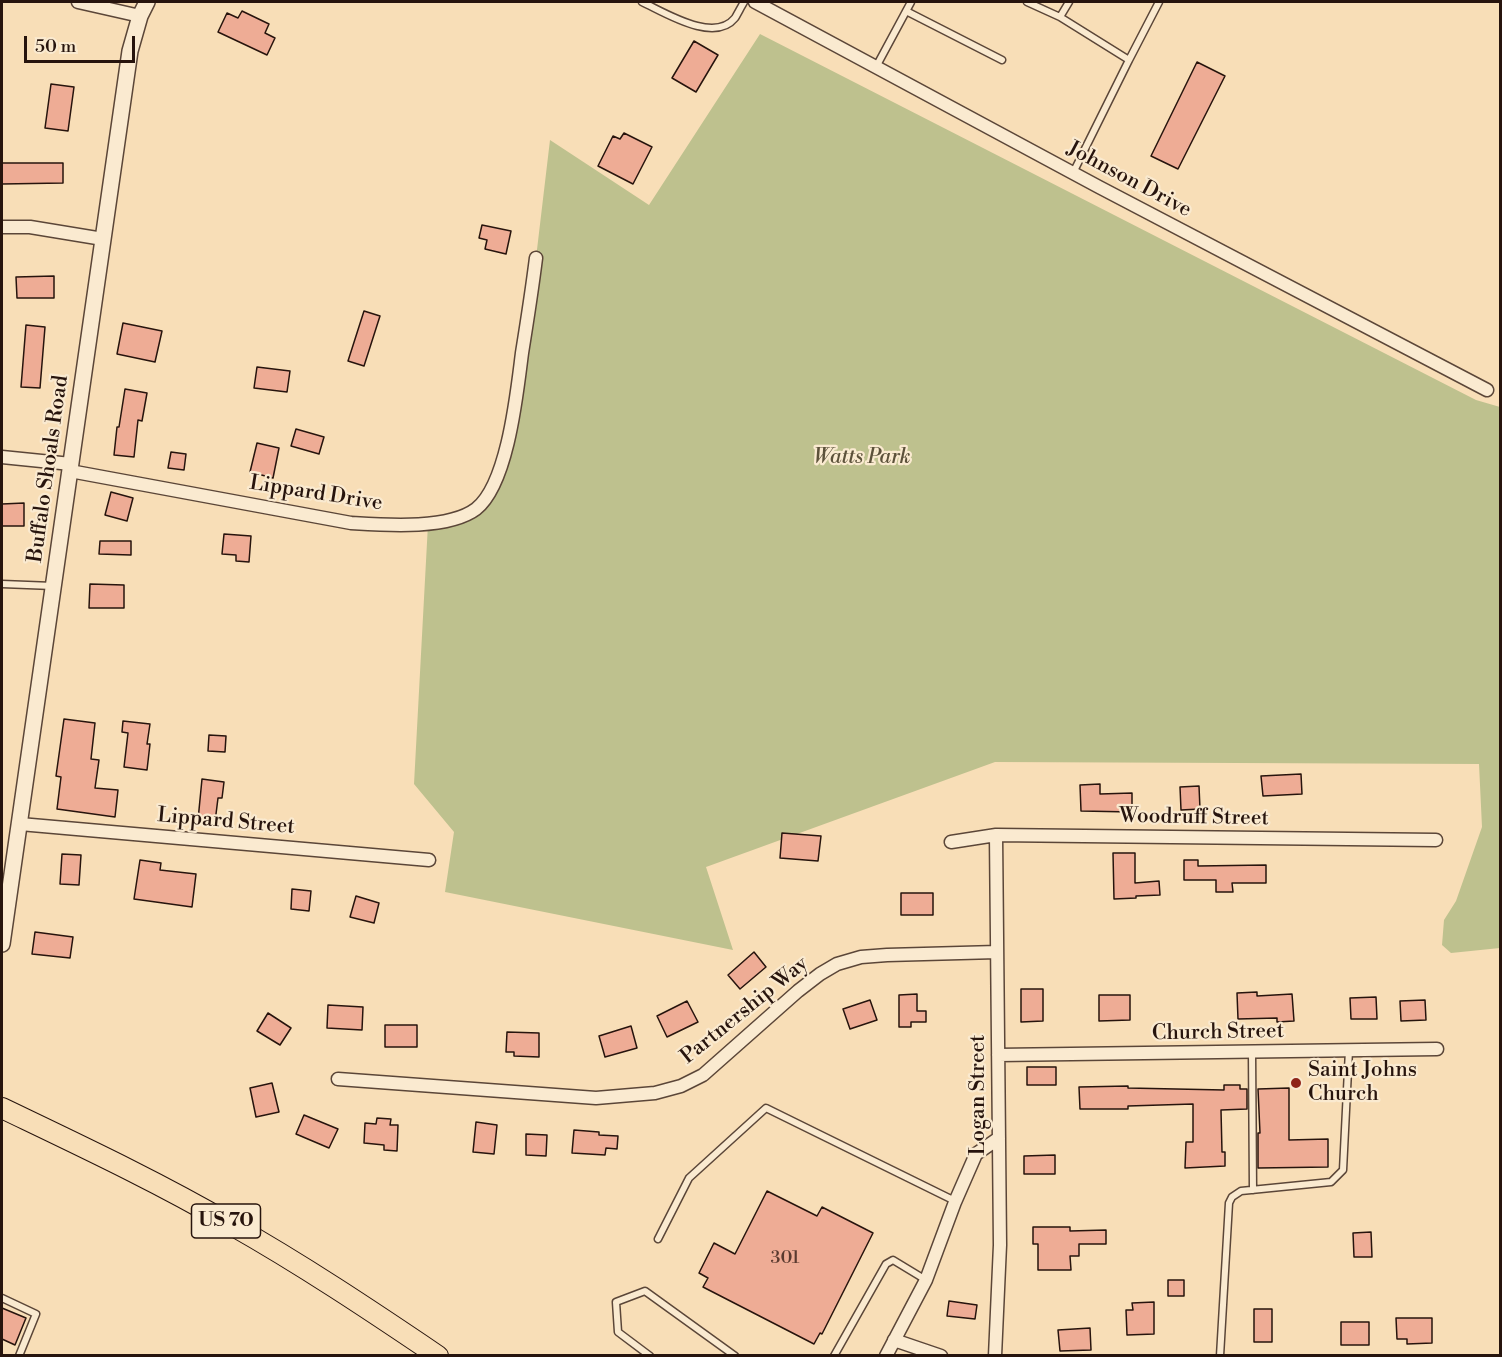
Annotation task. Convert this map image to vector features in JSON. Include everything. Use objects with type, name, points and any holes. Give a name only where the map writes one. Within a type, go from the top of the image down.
[{"type":"highway","name":"US 70","points":[[2,1108],[112,1161],[229,1223],[331,1284],[438,1356]]},
{"type":"street","points":[[78,2],[140,16]]},
{"type":"street","name":"Buffalo Shoals Road","points":[[2,944],[130,51],[140,16],[147,2]]},
{"type":"street","name":"Johnson Drive","points":[[755,2],[1073,173],[1487,390]]},
{"type":"street","points":[[2,227],[30,227],[104,239]]},
{"type":"street","name":"Lippard Drive","points":[[2,457],[71,468],[351,523],[393,526],[428,524],[454,518],[476,508],[491,490],[510,437],[536,258]]},
{"type":"street","name":"Lippard Street","points":[[20,824],[429,860]]},
{"type":"street","name":"Woodruff Street","points":[[951,842],[996,835],[1436,840]]},
{"type":"street","name":"Logan Street","points":[[995,1356],[1000,1245],[996,835]]},
{"type":"street","name":"Partnership Way","points":[[338,1079],[596,1098],[655,1093],[681,1086],[704,1075],[798,991],[837,964],[861,957],[887,955],[997,952]]},
{"type":"street","name":"Church Street","points":[[998,1055],[1437,1049]]},
{"type":"street","points":[[886,1356],[926,1280],[955,1202],[976,1154],[999,1138]]},
{"type":"street","points":[[894,1340],[941,1356]]},
{"type":"lane","points":[[642,2],[703,28],[718,27],[728,23],[744,2]]},
{"type":"lane","points":[[876,67],[911,2]]},
{"type":"lane","points":[[1028,2],[1060,17],[1129,60]]},
{"type":"lane","points":[[1060,17],[1069,2]]},
{"type":"lane","points":[[1073,173],[1160,2]]},
{"type":"lane","points":[[906,11],[1002,60]]},
{"type":"lane","points":[[2,584],[54,586]]},
{"type":"lane","points":[[1220,1356],[1228,1203],[1241,1191],[1331,1182],[1343,1170],[1349,1050]]},
{"type":"lane","points":[[1252,1052],[1253,1190]]},
{"type":"lane","points":[[658,1239],[689,1178],[766,1108],[955,1202]]},
{"type":"lane","points":[[834,1356],[886,1264],[893,1260],[926,1280]]},
{"type":"lane","points":[[650,1356],[618,1332],[616,1302],[645,1291],[735,1356]]},
{"type":"lane","points":[[2,1298],[36,1314],[19,1356]]},
{"type":"green space","name":"Watts Park","points":[[760,34],[1476,400],[1500,407],[1500,948],[1451,953],[1442,945],[1444,920],[1456,901],[1482,827],[1479,764],[995,762],[706,867],[733,950],[445,892],[454,832],[414,784],[428,524],[476,509],[499,470],[536,258],[550,140],[649,205]]},
{"type":"building","points":[[242,11],[269,24],[265,33],[275,38],[267,55],[218,32],[227,13],[238,18]]},
{"type":"building","points":[[694,41],[718,55],[696,92],[672,78]]},
{"type":"building","points":[[1197,62],[1225,76],[1178,169],[1151,156]]},
{"type":"building","points":[[51,84],[74,87],[68,131],[45,128]]},
{"type":"building","points":[[624,133],[652,147],[633,184],[598,166],[613,136],[620,139]]},
{"type":"building","points":[[2,163],[63,163],[63,183],[2,184]]},
{"type":"building","points":[[482,225],[511,231],[506,254],[485,249],[487,240],[479,238]]},
{"type":"building","points":[[54,276],[54,298],[17,298],[16,277]]},
{"type":"building","points":[[364,311],[380,316],[364,366],[348,361]]},
{"type":"building","points":[[123,323],[162,331],[155,362],[117,354]]},
{"type":"building","points":[[26,325],[45,327],[40,388],[21,387]]},
{"type":"building","points":[[257,367],[290,371],[287,392],[254,388]]},
{"type":"building","points":[[125,389],[147,393],[142,421],[138,420],[134,457],[114,455]]},
{"type":"building","points":[[296,429],[324,437],[319,454],[291,446]]},
{"type":"building","points":[[257,443],[279,448],[273,478],[250,472]]},
{"type":"building","points":[[171,452],[186,454],[184,470],[168,468]]},
{"type":"building","points":[[111,492],[133,498],[127,521],[105,515]]},
{"type":"building","points":[[24,503],[24,526],[2,526],[2,504]]},
{"type":"building","points":[[224,534],[251,536],[249,562],[236,561],[236,555],[222,554]]},
{"type":"building","points":[[100,541],[131,541],[131,555],[99,554]]},
{"type":"building","points":[[90,584],[124,585],[124,608],[89,608]]},
{"type":"building","points":[[64,719],[95,723],[91,759],[99,760],[95,788],[118,790],[115,817],[57,809],[61,777],[56,776]]},
{"type":"building","points":[[123,721],[150,724],[147,770],[124,767],[128,733],[122,732]]},
{"type":"building","points":[[209,735],[226,736],[225,752],[208,751]]},
{"type":"building","points":[[1301,774],[1302,794],[1263,796],[1261,776]]},
{"type":"building","points":[[202,779],[224,782],[222,798],[218,798],[215,822],[198,820]]},
{"type":"building","points":[[1100,784],[1100,794],[1132,793],[1132,812],[1081,811],[1080,785]]},
{"type":"building","points":[[1199,786],[1200,809],[1181,810],[1180,787]]},
{"type":"building","points":[[782,833],[821,836],[818,861],[780,858]]},
{"type":"building","points":[[1113,853],[1135,853],[1135,883],[1159,881],[1160,895],[1114,899]]},
{"type":"building","points":[[62,854],[81,855],[79,885],[60,884]]},
{"type":"building","points":[[140,860],[161,863],[160,870],[196,874],[192,907],[134,899]]},
{"type":"building","points":[[1184,860],[1198,860],[1198,866],[1266,865],[1266,883],[1232,883],[1233,892],[1216,892],[1216,880],[1184,880]]},
{"type":"building","points":[[292,889],[311,891],[309,911],[291,909]]},
{"type":"building","points":[[901,893],[933,893],[933,915],[901,915]]},
{"type":"building","points":[[356,896],[379,903],[374,923],[350,917]]},
{"type":"building","points":[[35,932],[73,937],[70,958],[32,954]]},
{"type":"building","points":[[754,952],[766,967],[740,989],[728,975]]},
{"type":"building","points":[[1021,989],[1043,989],[1043,1021],[1021,1022]]},
{"type":"building","points":[[1257,992],[1257,996],[1292,994],[1294,1021],[1277,1022],[1277,1018],[1238,1019],[1237,993]]},
{"type":"building","points":[[917,994],[917,1011],[926,1011],[926,1022],[911,1022],[911,1027],[899,1027],[899,995]]},
{"type":"building","points":[[1099,995],[1130,995],[1130,1020],[1099,1021]]},
{"type":"building","points":[[1376,997],[1377,1019],[1351,1019],[1350,998]]},
{"type":"building","points":[[870,1000],[877,1020],[850,1029],[843,1009]]},
{"type":"building","points":[[1425,1000],[1426,1020],[1401,1021],[1400,1001]]},
{"type":"building","points":[[687,1001],[698,1022],[667,1037],[657,1016]]},
{"type":"building","points":[[328,1005],[363,1007],[362,1030],[327,1028]]},
{"type":"building","points":[[268,1013],[291,1028],[280,1045],[257,1031]]},
{"type":"building","points":[[385,1025],[417,1025],[417,1047],[385,1047]]},
{"type":"building","points":[[631,1026],[637,1048],[605,1057],[599,1036]]},
{"type":"building","points":[[507,1032],[539,1033],[539,1057],[514,1056],[514,1052],[506,1052]]},
{"type":"building","points":[[1027,1067],[1056,1067],[1056,1085],[1027,1085]]},
{"type":"building","points":[[272,1083],[279,1112],[256,1117],[250,1088]]},
{"type":"building","points":[[1224,1085],[1240,1085],[1240,1089],[1247,1089],[1247,1109],[1221,1110],[1222,1152],[1225,1152],[1225,1166],[1185,1168],[1186,1142],[1193,1142],[1193,1104],[1128,1106],[1128,1109],[1080,1109],[1079,1087],[1128,1086],[1128,1088],[1224,1090]]},
{"type":"building","points":[[1289,1088],[1289,1140],[1328,1139],[1328,1167],[1258,1168],[1258,1133],[1260,1133],[1258,1089]]},
{"type":"building","points":[[304,1115],[338,1129],[329,1148],[296,1134]]},
{"type":"building","points":[[377,1118],[391,1119],[390,1125],[398,1125],[397,1151],[384,1150],[384,1145],[364,1143],[365,1123],[376,1124]]},
{"type":"building","points":[[476,1122],[497,1125],[494,1154],[473,1152]]},
{"type":"building","points":[[574,1130],[618,1136],[617,1149],[606,1148],[605,1155],[572,1153]]},
{"type":"building","points":[[526,1134],[547,1135],[546,1156],[526,1155]]},
{"type":"building","points":[[1055,1155],[1055,1174],[1024,1174],[1024,1156]]},
{"type":"building","points":[[767,1191],[817,1216],[822,1207],[873,1233],[822,1334],[820,1333],[814,1344],[703,1287],[708,1278],[699,1273],[714,1243],[735,1254]]},
{"type":"building","points":[[1033,1227],[1070,1227],[1070,1231],[1106,1230],[1106,1244],[1079,1244],[1079,1256],[1070,1256],[1071,1270],[1038,1270],[1038,1244],[1033,1244]]},
{"type":"building","points":[[1371,1232],[1372,1257],[1354,1257],[1353,1233]]},
{"type":"building","points":[[1168,1280],[1184,1280],[1184,1296],[1168,1296]]},
{"type":"building","points":[[949,1301],[977,1305],[975,1319],[947,1316]]},
{"type":"building","points":[[1154,1302],[1154,1334],[1127,1335],[1126,1310],[1133,1310],[1132,1303]]},
{"type":"building","points":[[2,1308],[26,1318],[15,1345],[2,1339]]},
{"type":"building","points":[[1254,1309],[1272,1309],[1272,1342],[1254,1342]]},
{"type":"building","points":[[1396,1318],[1432,1318],[1432,1343],[1407,1344],[1407,1339],[1397,1339]]},
{"type":"building","points":[[1341,1322],[1369,1322],[1369,1345],[1341,1345]]},
{"type":"building","points":[[1090,1328],[1091,1350],[1060,1351],[1058,1330]]},
{"type":"place","name":"Saint Johns Church","points":[[1296,1083]]}]
